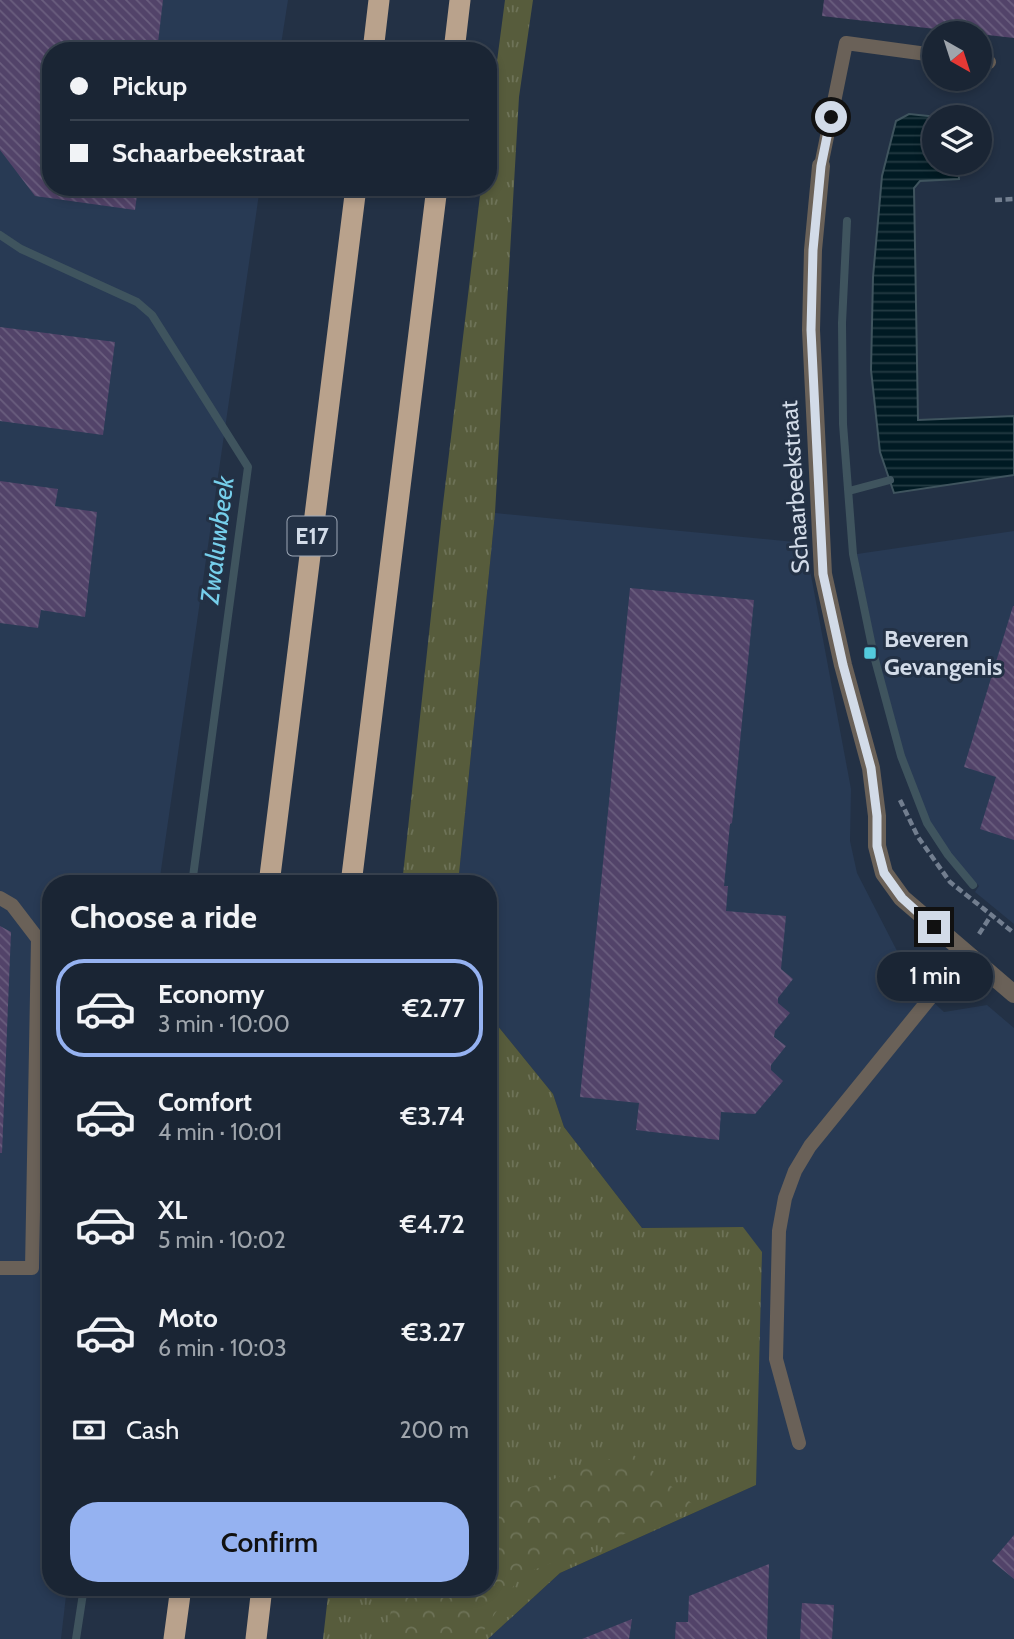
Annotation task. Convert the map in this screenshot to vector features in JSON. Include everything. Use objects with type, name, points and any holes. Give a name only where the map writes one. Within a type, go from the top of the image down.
[{"type":"highway","points":[[374,42],[379,0]]},
{"type":"highway","points":[[455,42],[460,0]]},
{"type":"highway","name":"E17","points":[[270,875],[355,196]]},
{"type":"highway","points":[[352,875],[436,196]]},
{"type":"highway","points":[[174,1639],[179,1596]]},
{"type":"highway","points":[[256,1639],[261,1596]]},
{"type":"street","name":"Schaarbeekstraat","points":[[821,166],[813,250],[811,330],[823,574],[843,665],[871,768],[877,816],[877,846],[884,873],[902,898],[1014,995]]},
{"type":"lane","points":[[821,166],[846,43],[922,53]]},
{"type":"lane","points":[[0,898],[12,905],[38,939],[32,1268],[0,1268]]},
{"type":"lane","points":[[799,1443],[776,1359],[779,1231],[785,1198],[795,1171],[810,1146],[965,955]]},
{"type":"path","points":[[995,200],[1014,199]]},
{"type":"path","points":[[871,768],[895,792],[918,837],[950,881],[1014,933]]},
{"type":"shaded area","points":[[0,0],[288,0],[281,42],[42,42],[42,196],[259,196],[160,875],[42,875],[42,1596],[66,1596],[61,1639],[0,1639]]},
{"type":"shaded area","points":[[909,114],[922,115],[922,175],[959,175],[959,179],[920,181],[914,188],[918,420],[1014,416],[1014,475],[894,493],[880,452],[871,370],[873,277],[882,176],[896,121]]},
{"type":"shaded area","points":[[495,513],[805,543],[851,789],[850,841],[857,873],[914,984],[944,1012],[987,1005],[1014,1028],[1014,1639],[488,1639],[560,1573],[756,1485],[743,1227],[642,1228],[564,1127],[553,1094],[497,1025],[497,875],[459,875]]},
{"type":"shaded area","points":[[1014,531],[1014,924],[975,892],[979,886],[950,854],[929,821],[904,754],[877,654],[857,554]]},
{"type":"green space","points":[[505,0],[533,0],[519,97],[495,513],[459,875],[403,875],[480,196],[497,196],[497,61]]},
{"type":"green space","points":[[497,1025],[553,1094],[564,1127],[642,1228],[743,1227],[762,1252],[756,1485],[560,1573],[488,1639],[323,1639],[328,1596],[497,1596]]},
{"type":"green space","points":[[630,1452],[695,1506],[521,1575],[478,1639],[387,1639],[393,1596],[497,1596],[497,1499]]},
{"type":"building","points":[[0,0],[163,0],[158,42],[42,42],[42,196],[137,196],[135,210],[35,196],[0,150]]},
{"type":"building","points":[[824,0],[1014,0],[1014,38],[992,35],[992,21],[922,21],[922,27],[822,16]]},
{"type":"building","points":[[0,327],[115,342],[103,435],[0,421]]},
{"type":"building","points":[[0,481],[58,489],[55,506],[97,512],[85,617],[41,610],[38,628],[0,623]]},
{"type":"building","points":[[630,588],[754,600],[724,886],[728,886],[726,911],[786,916],[781,969],[793,979],[778,998],[778,1003],[790,1013],[775,1031],[774,1037],[786,1046],[771,1065],[771,1070],[783,1081],[755,1114],[721,1112],[719,1140],[636,1130],[639,1103],[580,1097]]},
{"type":"building","points":[[1013,606],[1014,840],[980,829],[996,777],[964,767]]},
{"type":"building","points":[[0,926],[11,932],[2,1153],[0,1153]]},
{"type":"building","points":[[1014,1535],[1014,1579],[992,1561]]},
{"type":"building","points":[[769,1564],[767,1639],[675,1639],[676,1622],[688,1622],[689,1596]]},
{"type":"building","points":[[802,1603],[834,1605],[832,1639],[800,1639]]},
{"type":"building","points":[[632,1619],[629,1639],[582,1639]]},
{"type":"waterway","points":[[847,221],[842,323],[843,424],[853,554],[874,656],[901,756],[927,823],[948,855],[973,885]]},
{"type":"waterway","name":"Zwaluwbeek","points":[[0,235],[21,249],[137,302],[152,315],[248,467],[193,875]]},
{"type":"waterway","points":[[849,491],[890,480]]},
{"type":"waterway","name":"Zwaluwbeek","points":[[76,1639],[83,1596]]},
{"type":"place","name":"Beveren Gevangenis","points":[[870,653]]},
{"type":"route","points":[[831,117],[821,166],[813,250],[811,330],[823,574],[843,665],[871,768],[877,816],[877,846],[884,873],[902,898],[934,927]]}]
